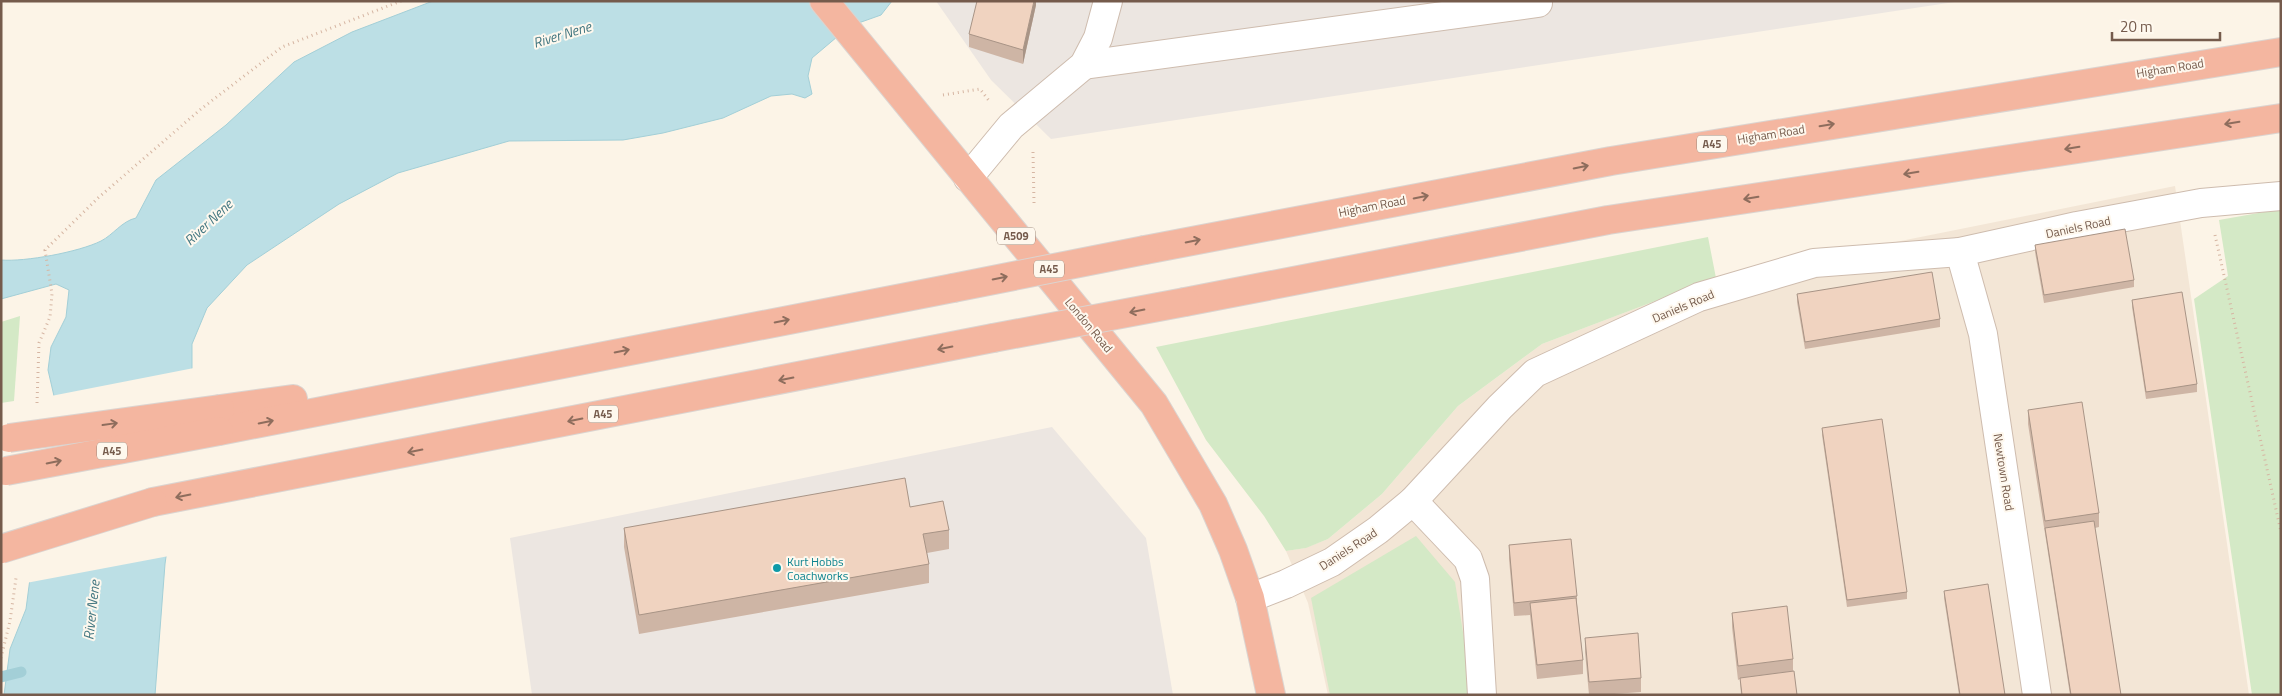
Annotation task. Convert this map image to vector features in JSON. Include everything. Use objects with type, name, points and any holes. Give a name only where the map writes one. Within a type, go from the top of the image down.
[{"type":"highway","name":"London Road","points":[[824,1],[1154,404],[1213,504],[1233,550],[1250,598],[1271,695]]},
{"type":"highway","name":"Higham Road","points":[[219,420],[574,360],[1611,161],[2273,51]]},
{"type":"highway","name":"A45","points":[[1,530],[1608,220],[2281,118]]},
{"type":"highway","name":"A45","points":[[4,471],[219,420]]},
{"type":"highway","points":[[5,438],[219,420]]},
{"type":"highway","name":"A45","points":[[1,549],[153,502]]},
{"type":"street","points":[[968,178],[1012,126],[1084,65],[1098,38],[1108,1]]},
{"type":"street","points":[[1084,65],[1538,3],[1538,1]]},
{"type":"street","name":"Daniels Road","points":[[1250,598],[1286,584],[1332,562],[1357,546],[1413,501],[1500,407],[1535,373],[1699,297],[1814,263],[1960,252],[2077,226],[2200,203],[2281,196]]},
{"type":"street","name":"Newtown Road","points":[[1960,252],[1983,334],[2038,695]]},
{"type":"street","points":[[1413,501],[1468,559],[1471,566],[1475,579],[1482,695]]},
{"type":"path","points":[[52,294],[45,250],[98,198],[201,109],[282,47],[401,1]]},
{"type":"path","points":[[2200,203],[2211,216],[2281,532]]},
{"type":"shaded area","points":[[936,1],[1961,1],[1051,139],[991,80]]},
{"type":"shaded area","points":[[2175,186],[2249,695],[1328,695],[1308,603],[1286,551],[1305,548],[1328,539],[1382,494],[1458,406],[1542,344],[1716,278]]},
{"type":"shaded area","points":[[1052,427],[1146,538],[1173,695],[532,695],[510,538]]},
{"type":"green space","points":[[2281,209],[2281,695],[2252,695],[2194,299],[2228,276],[2219,220]]},
{"type":"green space","points":[[1708,237],[1716,278],[1542,344],[1458,406],[1382,494],[1328,539],[1306,548],[1286,551],[1264,516],[1206,440],[1156,347]]},
{"type":"green space","points":[[20,316],[14,401],[1,403],[1,322]]},
{"type":"green space","points":[[1416,536],[1455,582],[1473,695],[1330,695],[1311,598]]},
{"type":"water","name":"River Nene","points":[[433,1],[892,1],[881,15],[850,26],[812,58],[808,76],[812,94],[805,98],[792,94],[771,96],[723,118],[663,133],[623,140],[509,141],[398,173],[339,204],[247,265],[207,308],[192,344],[192,369],[165,564],[155,695],[4,695],[10,649],[26,609],[54,396],[48,370],[51,347],[66,317],[69,290],[56,284],[1,299],[1,260],[52,255],[79,249],[101,241],[126,222],[136,218],[156,180],[226,125],[294,62],[352,32]]},
{"type":"pier","points":[[194,368],[169,556],[26,583],[51,396]]},
{"type":"building","points":[[977,1],[1034,1],[1023,50],[969,34]]},
{"type":"building","points":[[2125,229],[2134,280],[2044,295],[2035,245]]},
{"type":"building","points":[[1932,272],[1940,319],[1805,342],[1797,294]]},
{"type":"building","points":[[2182,292],[2197,384],[2146,392],[2132,300]]},
{"type":"building","points":[[2082,402],[2099,513],[2045,521],[2028,410]]},
{"type":"building","points":[[1882,419],[1907,592],[1847,600],[1822,428]]},
{"type":"building","name":"Kurt Hobbs Coachworks","points":[[905,478],[910,507],[943,501],[949,530],[923,534],[929,564],[639,615],[624,528]]},
{"type":"building","points":[[2094,521],[2121,695],[2071,695],[2045,528]]},
{"type":"building","points":[[1571,539],[1577,596],[1514,603],[1509,545]]},
{"type":"building","points":[[1988,584],[2005,695],[1960,695],[1944,591]]},
{"type":"building","points":[[1576,598],[1583,660],[1537,665],[1530,603]]},
{"type":"building","points":[[1787,606],[1793,659],[1738,666],[1732,613]]},
{"type":"building","points":[[1638,633],[1641,678],[1589,682],[1585,638]]},
{"type":"building","points":[[1794,671],[1797,695],[1742,695],[1740,678]]},
{"type":"waterway","points":[[1,677],[21,672]]},
{"type":"place","name":"Kurt Hobbs Coachworks","points":[[777,568]]}]
